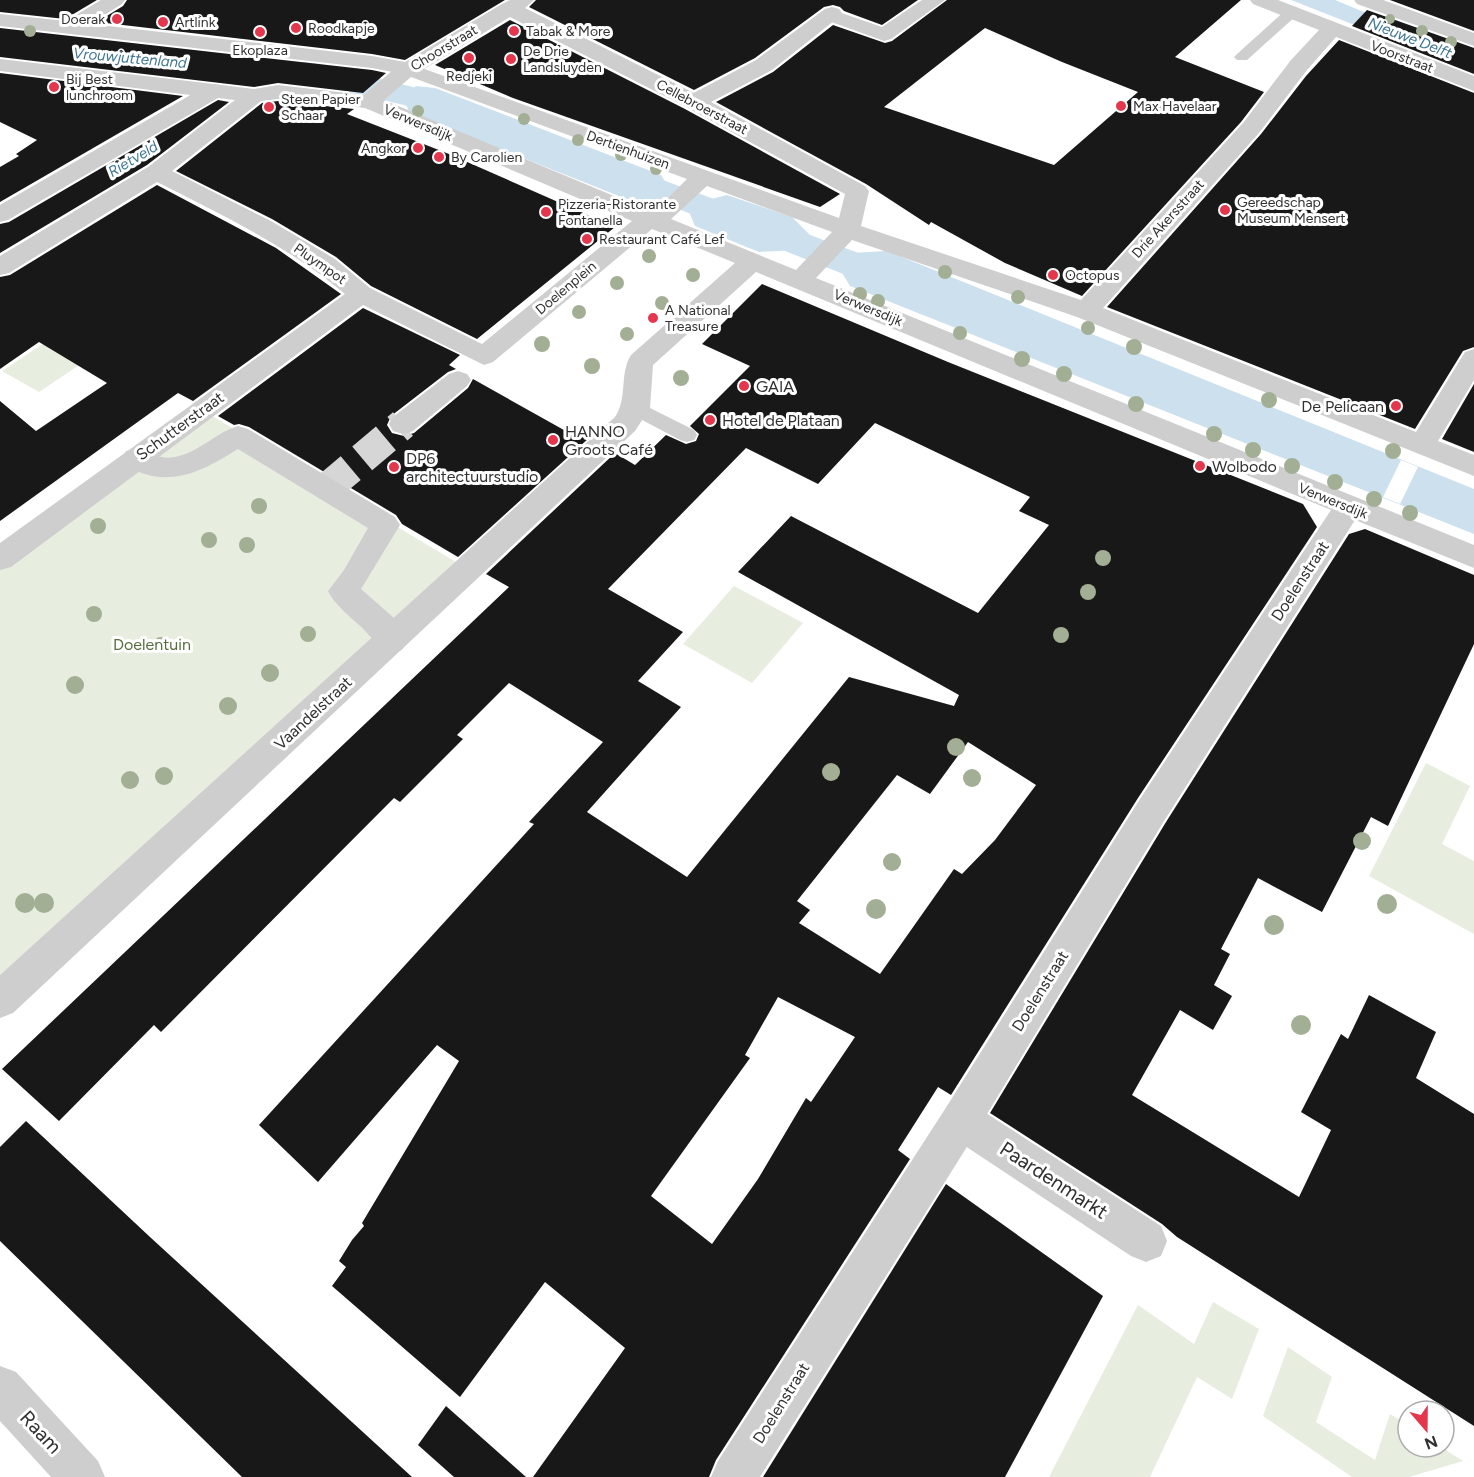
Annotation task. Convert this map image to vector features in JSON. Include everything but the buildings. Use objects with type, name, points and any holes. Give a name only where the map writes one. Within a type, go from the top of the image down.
[{"type":"street","points":[[71,27],[115,0]]},
{"type":"street","points":[[694,102],[764,64],[831,14],[884,35],[935,0]]},
{"type":"street","name":"Voorstraat","points":[[1260,0],[1330,30],[1474,84]]},
{"type":"street","points":[[1364,0],[1474,40]]},
{"type":"street","name":"Choorstraat","points":[[373,98],[404,73],[516,4]]},
{"type":"street","name":"Cellebroerstraat","points":[[516,4],[857,190],[843,235]]},
{"type":"street","points":[[0,20],[372,62],[404,73]]},
{"type":"street","name":"Drie Akersstraat","points":[[1086,311],[1251,128],[1299,65],[1330,30]]},
{"type":"street","points":[[0,65],[233,93]]},
{"type":"street","name":"Dertienhuizen","points":[[404,73],[843,235]]},
{"type":"street","name":"Verwersdijk","points":[[233,93],[278,92],[373,98],[658,216],[753,261],[806,274],[1348,507],[1474,557]]},
{"type":"street","points":[[0,267],[156,172],[233,93]]},
{"type":"street","points":[[0,215],[233,93]]},
{"type":"street","name":"Pluympot","points":[[156,172],[262,226],[326,265],[360,294],[473,367]]},
{"type":"street","name":"Doelenplein","points":[[404,424],[697,183]]},
{"type":"street","points":[[806,274],[843,235],[1086,311],[1474,466]]},
{"type":"street","points":[[631,416],[640,361],[753,261]]},
{"type":"street","name":"Schutterstraat","points":[[0,559],[360,294]]},
{"type":"street","points":[[1422,445],[1474,358]]},
{"type":"street","name":"Vaandelstraat","points":[[0,1000],[391,641],[631,416]]},
{"type":"street","points":[[136,458],[148,466],[159,469],[195,461],[238,436],[385,525],[343,591],[382,627],[391,641]]},
{"type":"street","name":"Doelenstraat","points":[[734,1477],[961,1120],[1152,810],[1348,507]]},
{"type":"street","name":"Paardenmarkt","points":[[961,1120],[1146,1241]]},
{"type":"street","name":"Raam","points":[[4,1402],[82,1477]]},
{"type":"lane","points":[[1242,57],[1291,13]]},
{"type":"lane","points":[[631,416],[687,435]]},
{"type":"green space","points":[[97,308],[133,329],[39,392],[2,371]]},
{"type":"green space","name":"Doelentuin","points":[[209,414],[461,565],[0,975],[0,569]]},
{"type":"green space","points":[[734,586],[803,623],[752,683],[683,644]]},
{"type":"green space","points":[[1426,763],[1470,786],[1442,844],[1474,861],[1474,934],[1369,876]]},
{"type":"green space","points":[[1213,1302],[1259,1329],[1232,1399],[1197,1377],[1150,1477],[1049,1477],[1138,1305],[1194,1344]]},
{"type":"green space","points":[[1288,1347],[1332,1377],[1316,1422],[1375,1460],[1390,1414],[1396,1418],[1396,1459],[1456,1459],[1456,1457],[1463,1461],[1409,1477],[1352,1477],[1263,1416]]},
{"type":"water","name":"Nieuwe Delft","points":[[1291,0],[1335,0],[1388,22],[1474,72]]},
{"type":"water","points":[[416,86],[435,88],[661,175],[670,189],[656,202],[634,202],[410,113],[403,99]]},
{"type":"water","points":[[727,195],[792,217],[812,237],[798,250],[759,252],[695,226],[690,214],[703,201]]},
{"type":"water","points":[[887,251],[1474,489],[1474,534],[850,286],[838,266],[851,253]]},
{"type":"pier","points":[[1401,460],[1418,467],[1400,504],[1383,497]]},
{"type":"waterway","points":[[304,72],[321,74],[433,102],[470,116]]},
{"type":"waterway","points":[[604,168],[907,285]]},
{"type":"tunnel","points":[[327,488],[403,424]]},
{"type":"place","name":"Doerak","points":[[117,19]]},
{"type":"place","name":"Artlink","points":[[163,22]]},
{"type":"place","name":"Roodkapje","points":[[296,28]]},
{"type":"place","name":"Tabak & More","points":[[514,31]]},
{"type":"place","name":"Ekoplaza","points":[[260,32]]},
{"type":"place","name":"Redjeki","points":[[469,58]]},
{"type":"place","name":"De Drie Landsluyden","points":[[511,59]]},
{"type":"place","name":"Bij Best lunchroom","points":[[54,87]]},
{"type":"place","name":"Max Havelaar","points":[[1121,106]]},
{"type":"place","name":"Steen Papier Schaar","points":[[269,107]]},
{"type":"place","name":"Angkor","points":[[418,148]]},
{"type":"place","name":"By Carolien","points":[[439,157]]},
{"type":"place","name":"Gereedschap Museum Mensert","points":[[1225,210]]},
{"type":"place","name":"Pizzeria-Ristorante Fontanella","points":[[546,212]]},
{"type":"place","name":"Restaurant Café Lef","points":[[587,239]]},
{"type":"place","name":"Octopus","points":[[1053,275]]},
{"type":"place","name":"A National Treasure","points":[[653,318]]},
{"type":"place","name":"GAIA","points":[[744,386]]},
{"type":"place","name":"De Pelicaan","points":[[1396,406]]},
{"type":"place","name":"Hotel de Plataan","points":[[710,420]]},
{"type":"place","name":"HANNO Groots Café","points":[[553,440]]},
{"type":"place","name":"Wolbodo","points":[[1200,466]]},
{"type":"place","name":"DP6 architectuurstudio","points":[[394,467]]},
{"type":"water label","name":"Vrouwjuttenland","points":[[130,58]]},
{"type":"water label","name":"Rietveld","points":[[133,159]]}]
